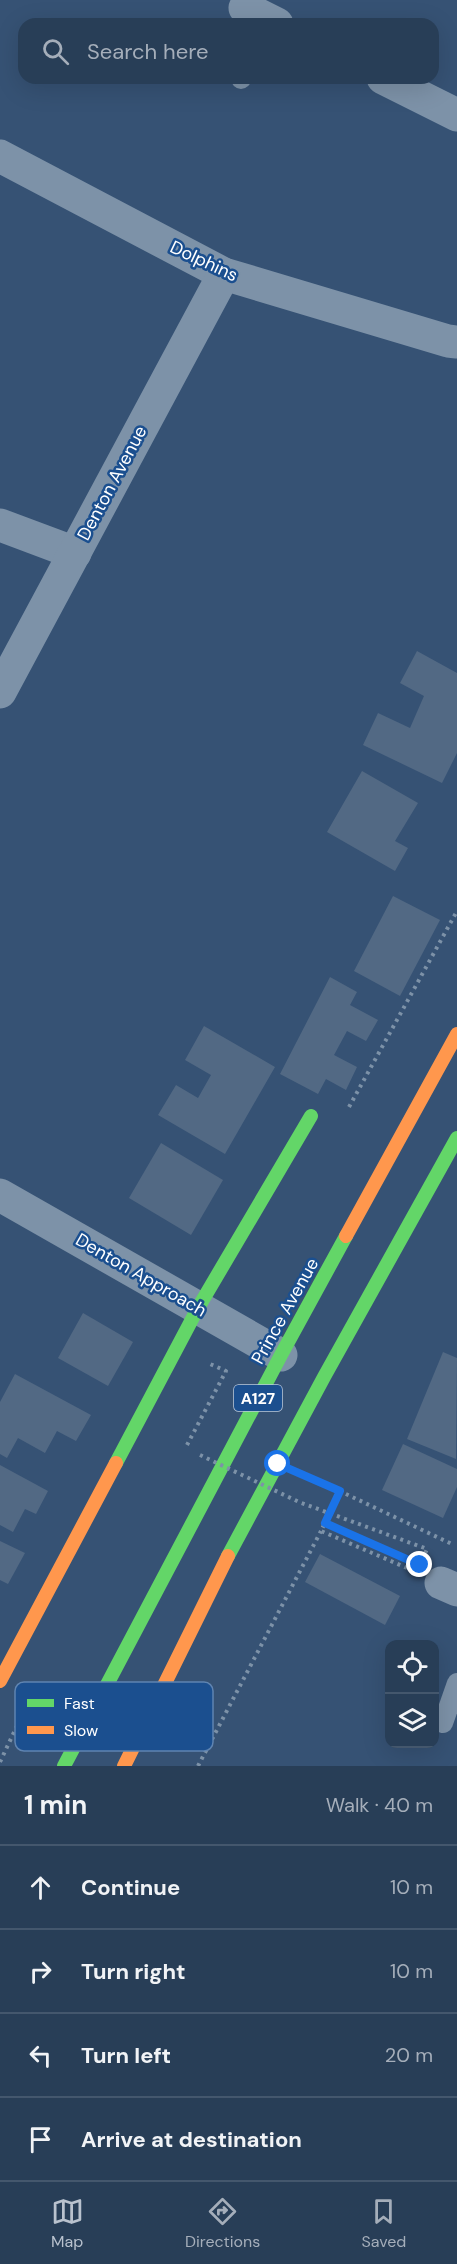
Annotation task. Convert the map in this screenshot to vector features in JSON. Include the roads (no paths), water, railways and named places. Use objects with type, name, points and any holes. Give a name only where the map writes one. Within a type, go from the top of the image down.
[{"type":"main road","name":"Prince Avenue","points":[[108,1682],[281,1355],[457,1034]]},
{"type":"main road","points":[[0,1680],[198,1308],[311,1116]]},
{"type":"main road","name":"A127","points":[[165,1682],[196,1618],[345,1338],[457,1138]]},
{"type":"main road","name":"Prince Avenue","points":[[64,1766],[72,1751]]},
{"type":"main road","name":"A127","points":[[124,1766],[131,1751]]},
{"type":"street","points":[[395,84],[457,115]]},
{"type":"street","name":"Dolphins","points":[[0,156],[224,274],[457,342]]},
{"type":"street","name":"Denton Avenue","points":[[0,692],[224,274]]},
{"type":"street","points":[[0,525],[75,553]]},
{"type":"street","name":"Denton Approach","points":[[0,1195],[281,1355]]},
{"type":"lane","points":[[443,1723],[457,1683]]}]
